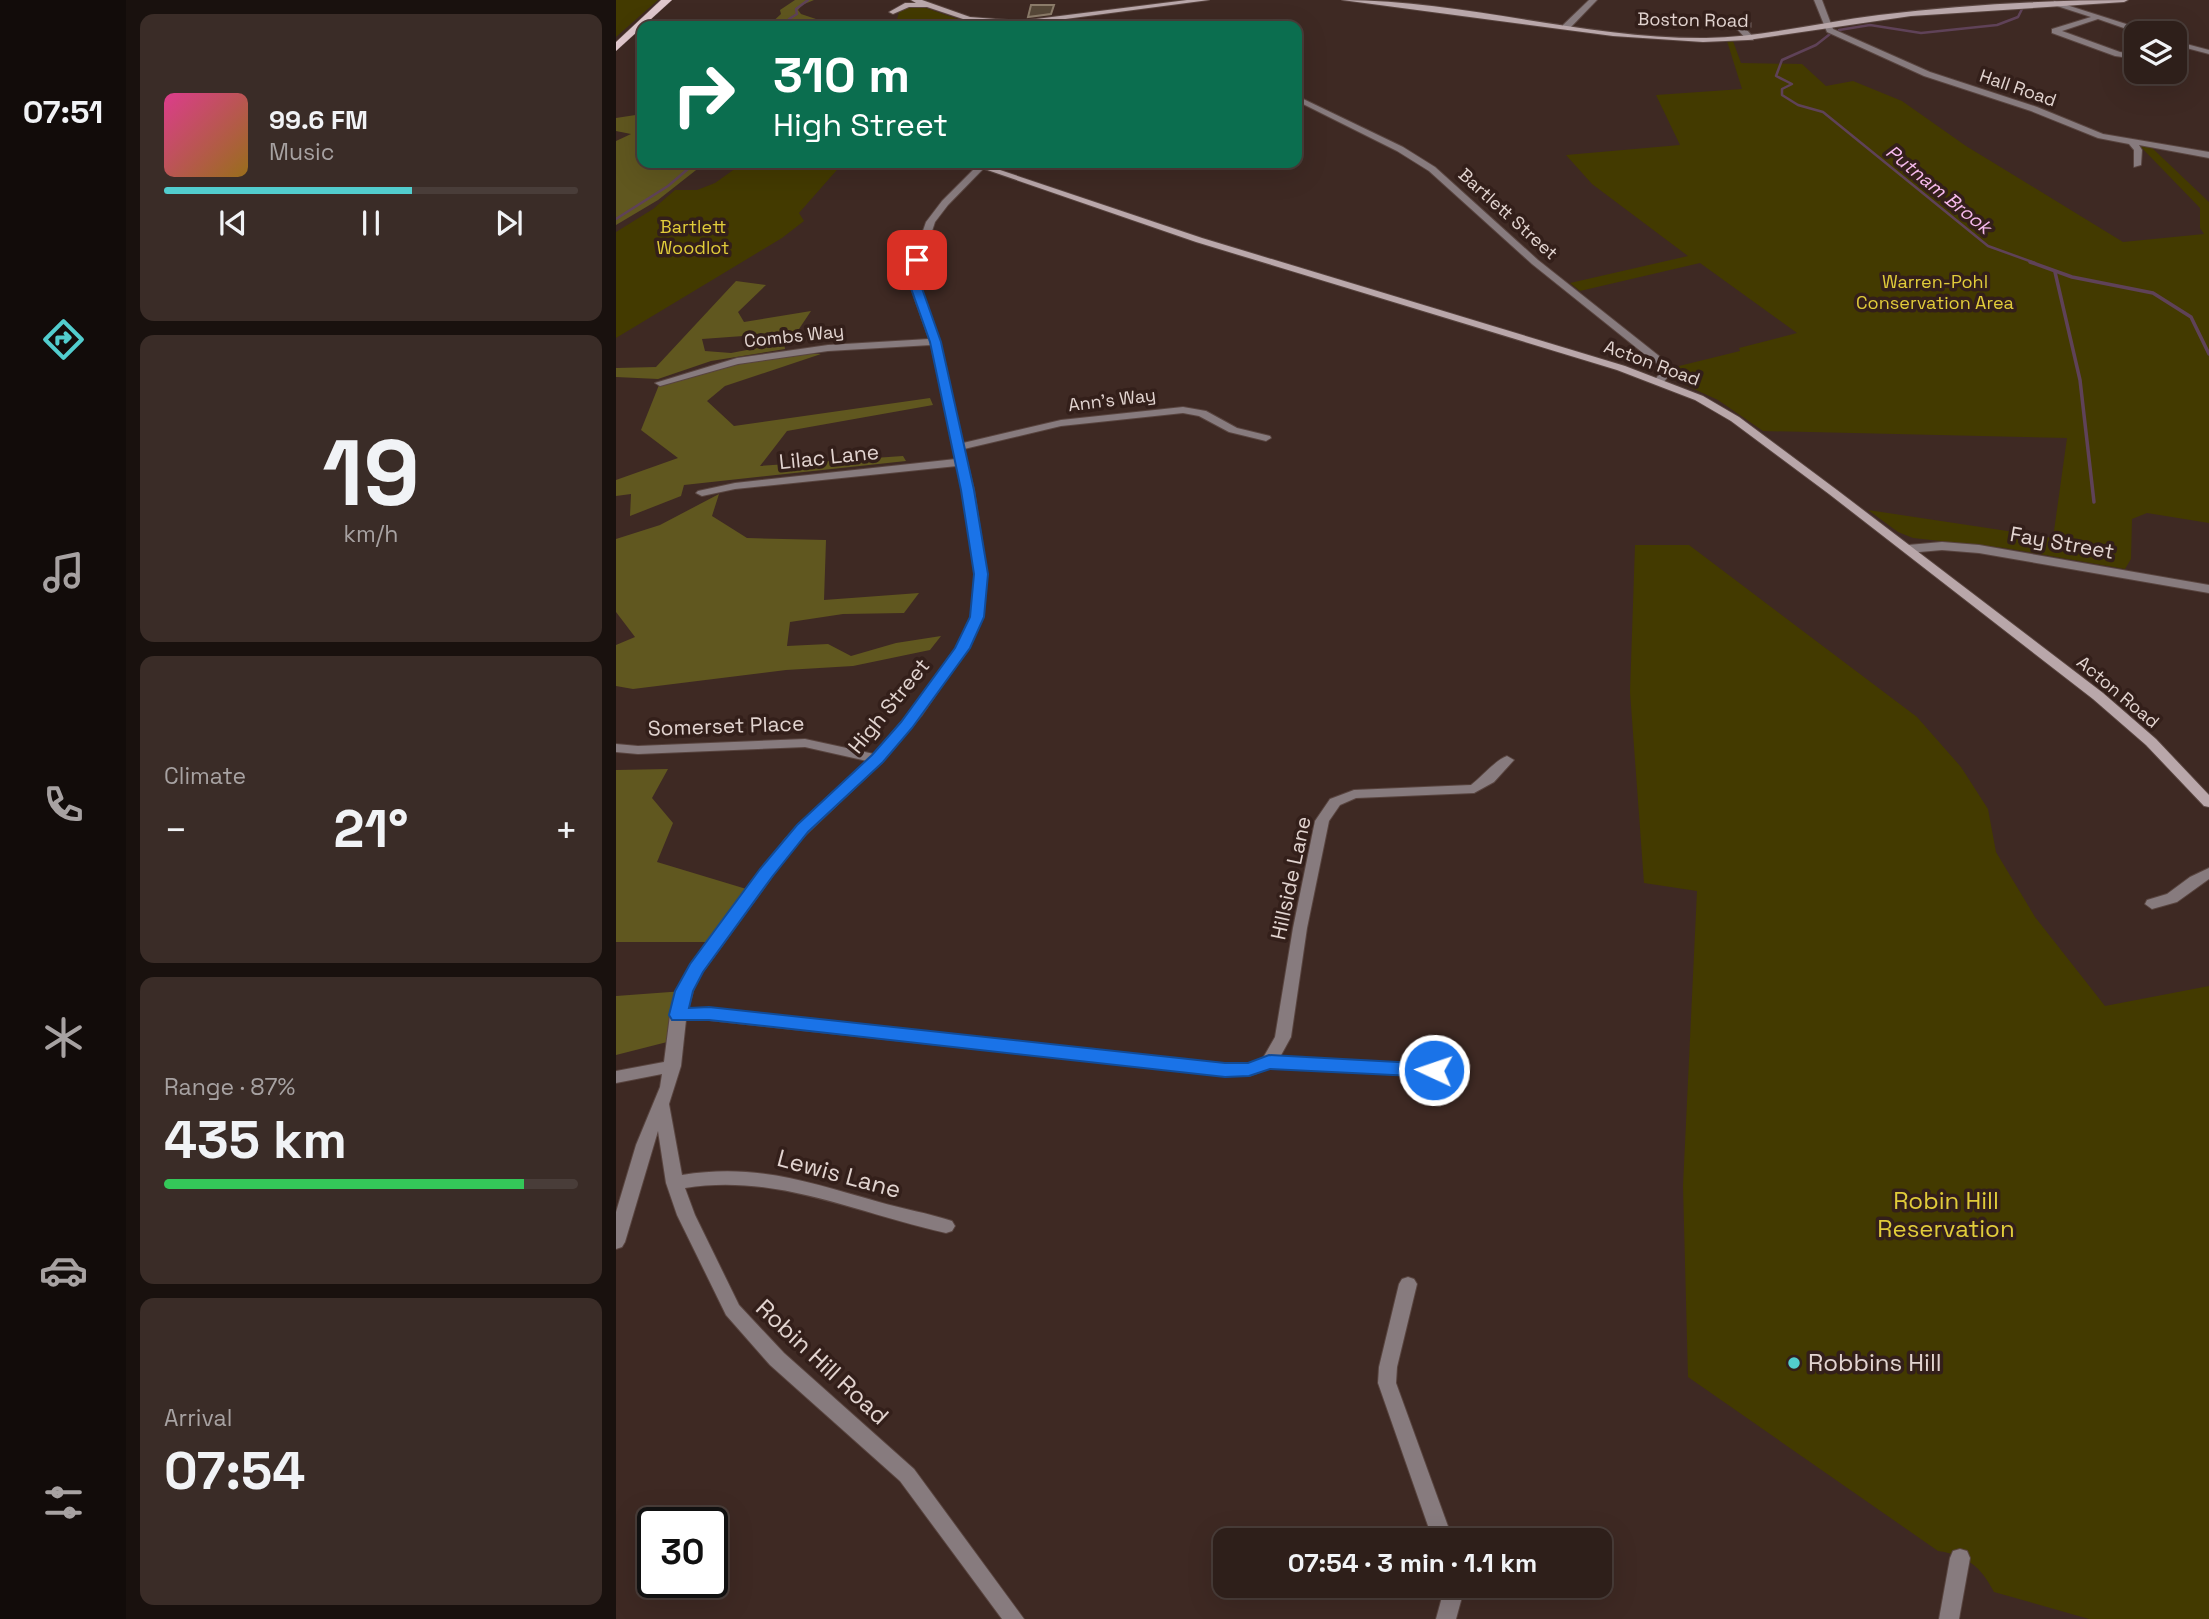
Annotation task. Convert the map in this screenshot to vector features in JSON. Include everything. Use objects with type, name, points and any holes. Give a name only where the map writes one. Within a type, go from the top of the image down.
[{"type":"main road","points":[[642,21],[667,0]]},
{"type":"main road","points":[[890,21],[896,0]]},
{"type":"main road","points":[[915,0],[969,19],[985,21]]},
{"type":"main road","points":[[1121,9],[1147,0]]},
{"type":"main road","points":[[1026,21],[1088,16],[1121,9],[1205,0]]},
{"type":"main road","name":"Boston Road","points":[[1346,0],[1439,8],[1660,38],[1750,38],[1895,15],[2046,2],[2124,0]]},
{"type":"main road","points":[[893,12],[908,5],[930,6]]},
{"type":"main road","points":[[1076,21],[1088,16]]},
{"type":"main road","points":[[616,48],[637,26]]},
{"type":"main road","name":"Acton Road","points":[[991,168],[1233,251],[1659,381],[1699,398],[1735,419],[1908,549],[2124,718],[2209,803]]},
{"type":"street","points":[[1566,27],[1593,0]]},
{"type":"street","points":[[1818,0],[1827,25]]},
{"type":"street","points":[[2057,3],[2124,27]]},
{"type":"street","points":[[2095,18],[2055,31],[2124,55]]},
{"type":"street","name":"Hall Road","points":[[1827,25],[1832,31],[1947,82],[2034,109],[2101,135],[2209,155]]},
{"type":"street","points":[[1741,28],[1750,38]]},
{"type":"street","points":[[2187,46],[2209,52]]},
{"type":"street","name":"Bartlett Street","points":[[1302,100],[1401,149],[1432,169],[1535,262],[1669,369],[1659,381]]},
{"type":"street","points":[[2132,141],[2138,150],[2137,165]]},
{"type":"street","name":"High Street","points":[[616,1242],[647,1138],[662,1106],[673,1066],[678,1015],[684,991],[696,969],[780,855],[818,813],[877,759],[917,712],[951,665],[977,617],[981,574],[961,462],[935,342],[912,277],[931,222],[976,168]]},
{"type":"street","name":"Combs Way","points":[[660,383],[737,360],[828,348],[935,342]]},
{"type":"street","name":"Ann's Way","points":[[958,447],[1061,423],[1183,410],[1202,413],[1233,430],[1266,438]]},
{"type":"street","name":"Lilac Lane","points":[[702,493],[735,486],[961,462]]},
{"type":"street","name":"Fay Street","points":[[1908,549],[1942,546],[1979,549],[2209,589]]},
{"type":"street","name":"Somerset Place","points":[[616,748],[652,750],[805,743],[877,759]]},
{"type":"street","name":"Hillside Lane","points":[[1269,1062],[1283,1037],[1305,902],[1322,821],[1329,808],[1344,797],[1354,794],[1474,789],[1489,779],[1507,760]]},
{"type":"street","points":[[2152,904],[2172,898],[2194,880],[2209,873]]},
{"type":"street","points":[[678,1015],[709,1014],[1225,1070],[1249,1070],[1269,1062],[1443,1071]]},
{"type":"street","points":[[616,1077],[673,1066]]},
{"type":"street","name":"Robin Hill Road","points":[[662,1106],[676,1183],[686,1215],[720,1288],[738,1318],[778,1359],[907,1475],[1014,1619]]},
{"type":"street","name":"Lewis Lane","points":[[676,1183],[700,1178],[743,1177],[789,1181],[910,1219],[946,1226]]},
{"type":"street","points":[[1408,1283],[1387,1383],[1439,1528]]},
{"type":"street","points":[[1949,1619],[1961,1558]]},
{"type":"street","points":[[1446,1619],[1452,1598]]},
{"type":"green space","points":[[616,0],[658,0],[616,37]]},
{"type":"green space","points":[[920,6],[971,21],[896,21],[900,9]]},
{"type":"green space","name":"Warren-Pohl Conservation Area","points":[[1727,41],[1733,41],[1741,63],[1802,64],[1826,86],[1853,81],[1902,101],[1966,146],[2123,242],[2204,234],[2200,228],[2200,208],[2138,144],[2150,146],[2209,202],[2209,523],[2147,513],[2132,519],[2131,559],[2125,569],[2005,548],[1913,538],[1898,532],[1868,510],[2053,538],[2067,438],[1763,431],[1718,400],[1674,380],[1672,377],[1676,371],[1675,367],[1797,333],[1700,263],[1580,291],[1570,283],[1688,256],[1592,184],[1566,155],[1680,145],[1656,95],[1742,89]]},
{"type":"green space","name":"Bartlett Woodlot","points":[[736,168],[839,168],[799,213],[804,221],[782,238],[616,338],[616,232],[653,209],[675,190],[697,190],[715,183]]},
{"type":"green space","name":"Robin Hill Reservation","points":[[1635,545],[1689,545],[1917,717],[1961,767],[1988,809],[1996,852],[2035,917],[2105,1006],[2209,986],[2209,1619],[2089,1619],[1994,1592],[1978,1569],[1965,1559],[1938,1551],[1688,1377],[1683,1186],[1697,891],[1644,883],[1630,692]]},
{"type":"shaded area","points":[[795,0],[814,0],[802,5],[798,10],[801,14],[816,19],[773,21],[781,14],[780,10]]},
{"type":"shaded area","points":[[637,115],[637,168],[699,168],[658,200],[616,225],[616,141],[631,134],[616,131],[616,118]]},
{"type":"shaded area","points":[[736,281],[766,285],[738,312],[744,322],[811,311],[797,332],[702,339],[705,351],[731,353],[784,343],[785,349],[711,361],[658,379],[616,377],[616,368],[656,367]]},
{"type":"shaded area","points":[[789,354],[821,354],[725,386],[707,401],[734,426],[930,398],[933,405],[787,431],[760,466],[903,456],[906,461],[684,485],[681,496],[630,516],[631,494],[616,496],[616,480],[678,458],[641,430],[659,385],[697,371]]},
{"type":"shaded area","points":[[719,494],[712,516],[747,538],[826,540],[824,600],[919,593],[904,613],[843,614],[790,622],[787,646],[828,644],[851,656],[896,643],[941,636],[930,650],[853,666],[786,670],[633,689],[616,686],[616,645],[635,637],[616,612],[616,539],[660,525]]},
{"type":"shaded area","points":[[668,769],[652,798],[673,823],[657,862],[753,891],[715,942],[616,942],[616,770]]},
{"type":"shaded area","points":[[684,991],[675,1040],[616,1055],[616,996]]},
{"type":"building","points":[[1031,5],[1054,5],[1051,14],[1028,17]]},
{"type":"waterway","points":[[794,21],[789,19],[797,14],[796,9],[808,0]]},
{"type":"waterway","name":"Putnam Brook","points":[[1839,30],[1870,25],[1921,33],[1997,25],[2018,17],[2022,9]]},
{"type":"waterway","name":"Putnam Brook","points":[[1830,34],[1816,45],[1782,60],[1776,76],[1792,84],[1782,89],[1782,95],[1798,105],[1823,112],[1988,246],[2035,263]]},
{"type":"waterway","points":[[616,219],[668,186],[689,168]]},
{"type":"waterway","name":"Putnam Brook","points":[[2030,262],[2072,277],[2153,293],[2191,317],[2209,354]]},
{"type":"waterway","points":[[2055,272],[2080,380],[2094,502]]},
{"type":"place","name":"Robbins Hill","points":[[1794,1363]]},
{"type":"route","points":[[917,260],[912,277],[930,324],[945,380],[968,490],[981,574],[977,617],[962,648],[907,725],[860,776],[802,829],[766,873],[689,980],[678,1015],[709,1014],[1237,1071],[1249,1070],[1269,1062],[1434,1070]]}]
